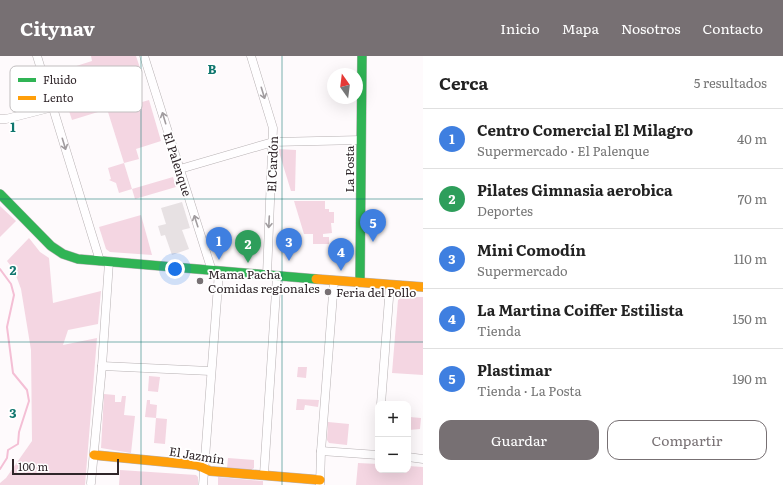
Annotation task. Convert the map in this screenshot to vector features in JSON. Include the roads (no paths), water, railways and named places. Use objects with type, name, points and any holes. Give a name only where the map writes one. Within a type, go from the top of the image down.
[{"type":"street","points":[[37,56],[40,66]]},
{"type":"street","name":"El Palenque","points":[[144,56],[180,169],[216,272]]},
{"type":"street","name":"El Cardón","points":[[251,56],[273,128],[267,275]]},
{"type":"street","name":"La Posta","points":[[360,282],[362,56]]},
{"type":"street","points":[[0,119],[6,119],[33,112]]},
{"type":"street","points":[[55,112],[105,262],[102,366],[91,484]]},
{"type":"street","points":[[180,169],[273,142],[361,140]]},
{"type":"street","points":[[0,194],[51,246],[63,254],[78,259],[216,272],[423,287]]},
{"type":"street","points":[[203,485],[216,272]]},
{"type":"street","points":[[264,474],[277,276]]},
{"type":"street","points":[[320,483],[321,451],[334,281]]},
{"type":"street","points":[[381,401],[390,285]]},
{"type":"street","points":[[102,366],[210,371]]},
{"type":"street","points":[[321,451],[375,454]]},
{"type":"street","name":"El Jazmín","points":[[94,456],[197,465],[210,471],[264,474],[320,483]]},
{"type":"street","points":[[411,457],[423,459]]},
{"type":"waterway","points":[[0,269],[11,284],[14,295],[7,327],[13,373],[27,390],[29,401],[19,432],[18,444],[8,450],[7,458],[0,469]]},
{"type":"place","name":"Plastimar","points":[[373,242]]},
{"type":"place","name":"Centro Comercial El Milagro","points":[[219,260]]},
{"type":"place","name":"Mini Comodín","points":[[289,261]]},
{"type":"place","name":"Pilates Gimnasia aerobica","points":[[248,263]]},
{"type":"place","name":"La Martina Coiffer Estilista","points":[[341,271]]},
{"type":"place","name":"Mama Pacha Comidas regionales","points":[[200,281]]},
{"type":"place","name":"Feria del Pollo","points":[[328,292]]}]
